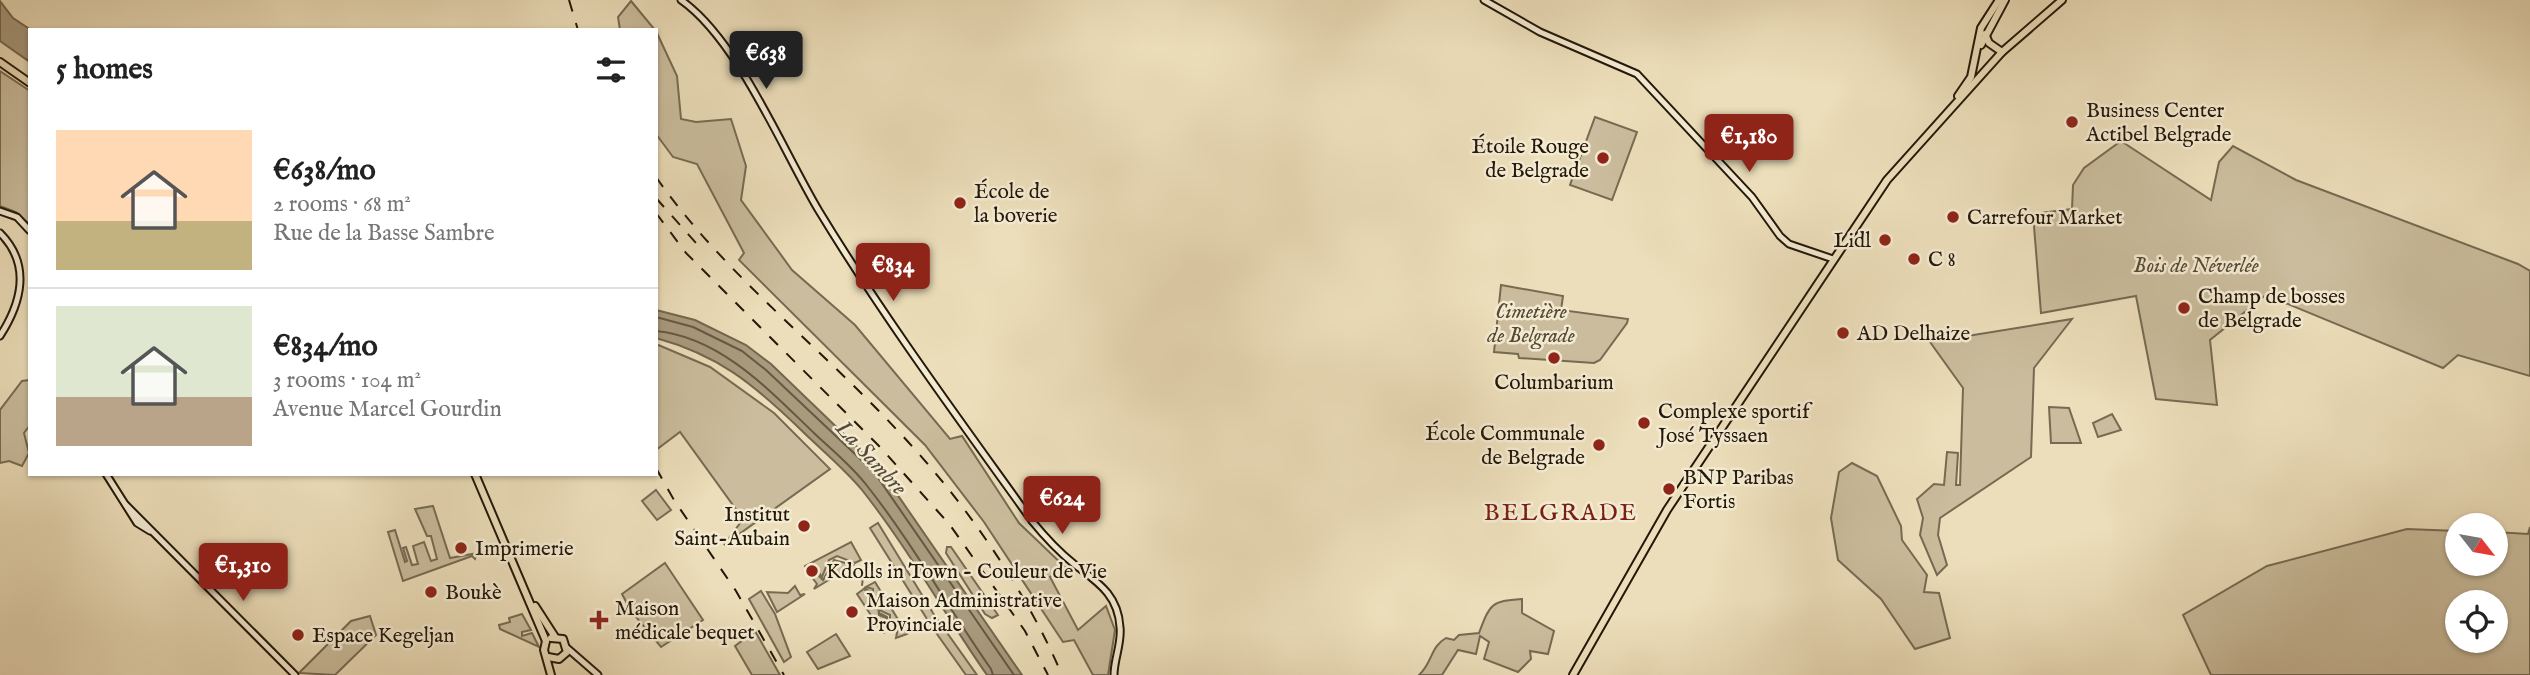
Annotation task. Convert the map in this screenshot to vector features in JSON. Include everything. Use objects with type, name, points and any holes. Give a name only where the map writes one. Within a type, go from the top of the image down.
[{"type":"main road","points":[[1957,100],[1959,92],[1971,77],[1983,31],[1999,0]]},
{"type":"main road","points":[[1974,81],[1983,31],[2005,0]]},
{"type":"main road","points":[[1573,675],[1667,510],[1887,180],[2002,52],[2062,0]]},
{"type":"main road","points":[[1983,31],[1989,43],[2002,52]]},
{"type":"main road","points":[[0,62],[28,82]]},
{"type":"main road","points":[[478,476],[539,615],[555,637],[563,639],[567,648],[552,675]]},
{"type":"main road","points":[[478,476],[547,642]]},
{"type":"main road","points":[[552,675],[544,650],[547,642],[555,637]]},
{"type":"main road","points":[[548,657],[560,658]]},
{"type":"street","points":[[681,0],[706,20],[727,46],[818,210],[887,317],[1032,521],[1055,547],[1101,584],[1111,596],[1119,614],[1121,632],[1114,675]]},
{"type":"street","points":[[1483,0],[1541,32],[1637,74],[1752,197],[1780,236],[1789,244],[1833,259]]},
{"type":"street","points":[[0,211],[17,217],[28,229]]},
{"type":"street","points":[[0,233],[14,249],[21,267],[17,305],[0,336]]},
{"type":"street","points":[[107,476],[137,523],[153,533],[295,675]]},
{"type":"street","points":[[567,648],[598,675]]},
{"type":"street","points":[[560,658],[580,660]]},
{"type":"green space","points":[[631,1],[653,28],[620,28],[618,17]]},
{"type":"green space","points":[[658,35],[677,76],[681,119],[696,122],[731,119],[746,166],[741,200],[792,270],[855,325],[950,439],[962,436],[1019,523],[1066,568],[1050,577],[1078,630],[1106,606],[1115,630],[1108,675],[1093,675],[1074,640],[1063,642],[984,522],[925,445],[739,260],[744,253],[697,164],[673,157],[658,137]]},
{"type":"green space","points":[[0,71],[28,90],[28,223],[16,212],[0,206]]},
{"type":"green space","name":"Étoile Rouge de Belgrade","points":[[1595,117],[1637,132],[1612,200],[1570,185]]},
{"type":"green space","name":"Bois de Néverlée","points":[[2121,141],[2211,200],[2219,162],[2233,146],[2296,180],[2518,264],[2530,271],[2530,376],[2458,355],[2443,368],[2266,295],[2210,340],[2217,405],[2156,399],[2136,296],[2041,313],[2033,214],[2072,209],[2073,185],[2084,168]]},
{"type":"green space","name":"Cimetière de Belgrade","points":[[1501,285],[1563,296],[1561,310],[1628,319],[1627,323],[1600,360],[1594,363],[1519,358],[1518,354],[1494,352]]},
{"type":"green space","points":[[2072,319],[2034,368],[2031,457],[1940,518],[1938,535],[1947,565],[1937,575],[1920,535],[1923,518],[1917,499],[1934,484],[1944,485],[1947,452],[1958,453],[1956,485],[1960,485],[1963,388],[1930,342]]},
{"type":"green space","points":[[658,345],[710,367],[774,413],[830,469],[724,545],[743,519],[680,432],[658,448]]},
{"type":"green space","points":[[28,380],[28,428],[24,433],[28,455],[22,466],[9,461],[0,463],[0,410],[22,381]]},
{"type":"green space","points":[[2049,407],[2069,408],[2081,443],[2051,443]]},
{"type":"green space","points":[[2112,414],[2121,430],[2098,437],[2093,423]]},
{"type":"green space","points":[[1852,463],[1877,476],[1901,526],[1902,540],[1927,575],[1924,592],[1939,593],[1950,638],[1915,649],[1881,599],[1838,560],[1831,518],[1839,472]]},
{"type":"green space","points":[[656,490],[671,510],[657,520],[642,501]]},
{"type":"green space","points":[[433,506],[450,558],[477,553],[475,559],[472,556],[403,581],[388,532],[395,530],[405,562],[407,561],[403,548],[406,547],[412,565],[418,564],[413,546],[424,542],[431,561],[437,559],[431,536],[427,536],[415,509]]},
{"type":"green space","points":[[878,523],[933,613],[977,675],[966,675],[932,627],[870,528]]},
{"type":"green space","points":[[2530,527],[2530,675],[2211,675],[2183,615],[2267,566],[2407,529],[2445,531],[2445,576],[2508,576],[2508,533],[2528,534]]},
{"type":"green space","points":[[851,542],[861,560],[855,563],[837,556],[829,560],[822,577],[817,570],[811,575],[805,566]]},
{"type":"green space","points":[[947,547],[951,547],[998,615],[992,618],[985,614],[946,553]]},
{"type":"green space","points":[[834,560],[853,565],[814,589],[817,584],[811,576],[817,574],[823,580]]},
{"type":"green space","points":[[665,563],[703,620],[661,647],[631,611],[622,594]]},
{"type":"green space","points":[[875,582],[907,634],[896,638],[898,627],[890,623],[890,615],[881,611],[882,603],[873,598],[873,589],[866,587]]},
{"type":"green space","points":[[795,586],[800,595],[805,594],[777,612],[767,592],[788,593]]},
{"type":"green space","points":[[865,588],[870,592],[871,602],[878,605],[879,615],[887,618],[880,629],[857,594]]},
{"type":"green space","points":[[761,591],[775,614],[791,657],[784,662],[749,599]]},
{"type":"green space","points":[[1522,599],[1522,613],[1554,631],[1548,654],[1530,651],[1531,659],[1518,672],[1484,659],[1489,642],[1480,636],[1476,654],[1458,650],[1442,675],[1419,675],[1434,650],[1446,638],[1454,640],[1459,635],[1479,633],[1493,606],[1504,601]]},
{"type":"green space","points":[[522,614],[531,630],[522,632],[522,636],[532,633],[539,647],[500,629],[499,625],[510,622],[509,618]]},
{"type":"green space","points":[[370,616],[376,635],[335,675],[299,673],[351,621]]},
{"type":"green space","points":[[755,631],[780,675],[752,675],[735,646]]},
{"type":"green space","points":[[836,634],[850,656],[818,669],[807,652]]},
{"type":"water","points":[[0,1],[13,18],[28,28],[28,61],[0,41]]},
{"type":"water","points":[[658,311],[695,320],[746,345],[771,364],[879,468],[1022,675],[987,675],[879,512],[839,465],[781,411],[733,372],[678,345],[658,339]]},
{"type":"waterway","points":[[858,577],[863,578],[862,585]]},
{"type":"waterway","points":[[865,590],[871,591],[872,601],[879,604],[879,613],[887,617],[884,633]]},
{"type":"railway","points":[[569,0],[577,28]]},
{"type":"railway","points":[[658,180],[682,212],[741,277],[867,399],[945,485],[1011,577],[1062,675]]},
{"type":"railway","points":[[658,200],[696,243]]},
{"type":"railway","points":[[658,216],[686,253],[880,447],[950,525],[1025,631],[1048,675]]},
{"type":"railway","points":[[658,472],[674,500],[736,591],[784,675]]},
{"type":"place","name":"Business Center Actibel Belgrade","points":[[2072,122]]},
{"type":"place","name":"Étoile Rouge de Belgrade","points":[[1603,158]]},
{"type":"place","name":"École de la boverie","points":[[960,203]]},
{"type":"place","name":"Carrefour Market","points":[[1953,217]]},
{"type":"place","name":"Lidl","points":[[1885,240]]},
{"type":"place","name":"C 8","points":[[1914,259]]},
{"type":"place","name":"Champ de bosses de Belgrade","points":[[2184,308]]},
{"type":"place","name":"AD Delhaize","points":[[1843,333]]},
{"type":"place","name":"Columbarium","points":[[1554,358]]},
{"type":"place","name":"Complexe sportif José Tyssaen","points":[[1644,423]]},
{"type":"place","name":"École Communale de Belgrade","points":[[1599,445]]},
{"type":"place","name":"BNP Paribas Fortis","points":[[1669,489]]},
{"type":"place","name":"Institut Saint-Aubain","points":[[804,526]]},
{"type":"place","name":"Imprimerie","points":[[461,548]]},
{"type":"place","name":"Kdolls in Town - Couleur de Vie","points":[[812,571]]},
{"type":"place","name":"Boukè","points":[[431,592]]},
{"type":"place","name":"Maison Administrative Provinciale","points":[[852,612]]},
{"type":"place","name":"Maison médicale bequet","points":[[599,620]]},
{"type":"place","name":"Espace Kegeljan","points":[[298,635]]},
{"type":"district","name":"BELGRADE","points":[[1561,512]]},
{"type":"water label","name":"La Sambre","points":[[872,457]]}]
